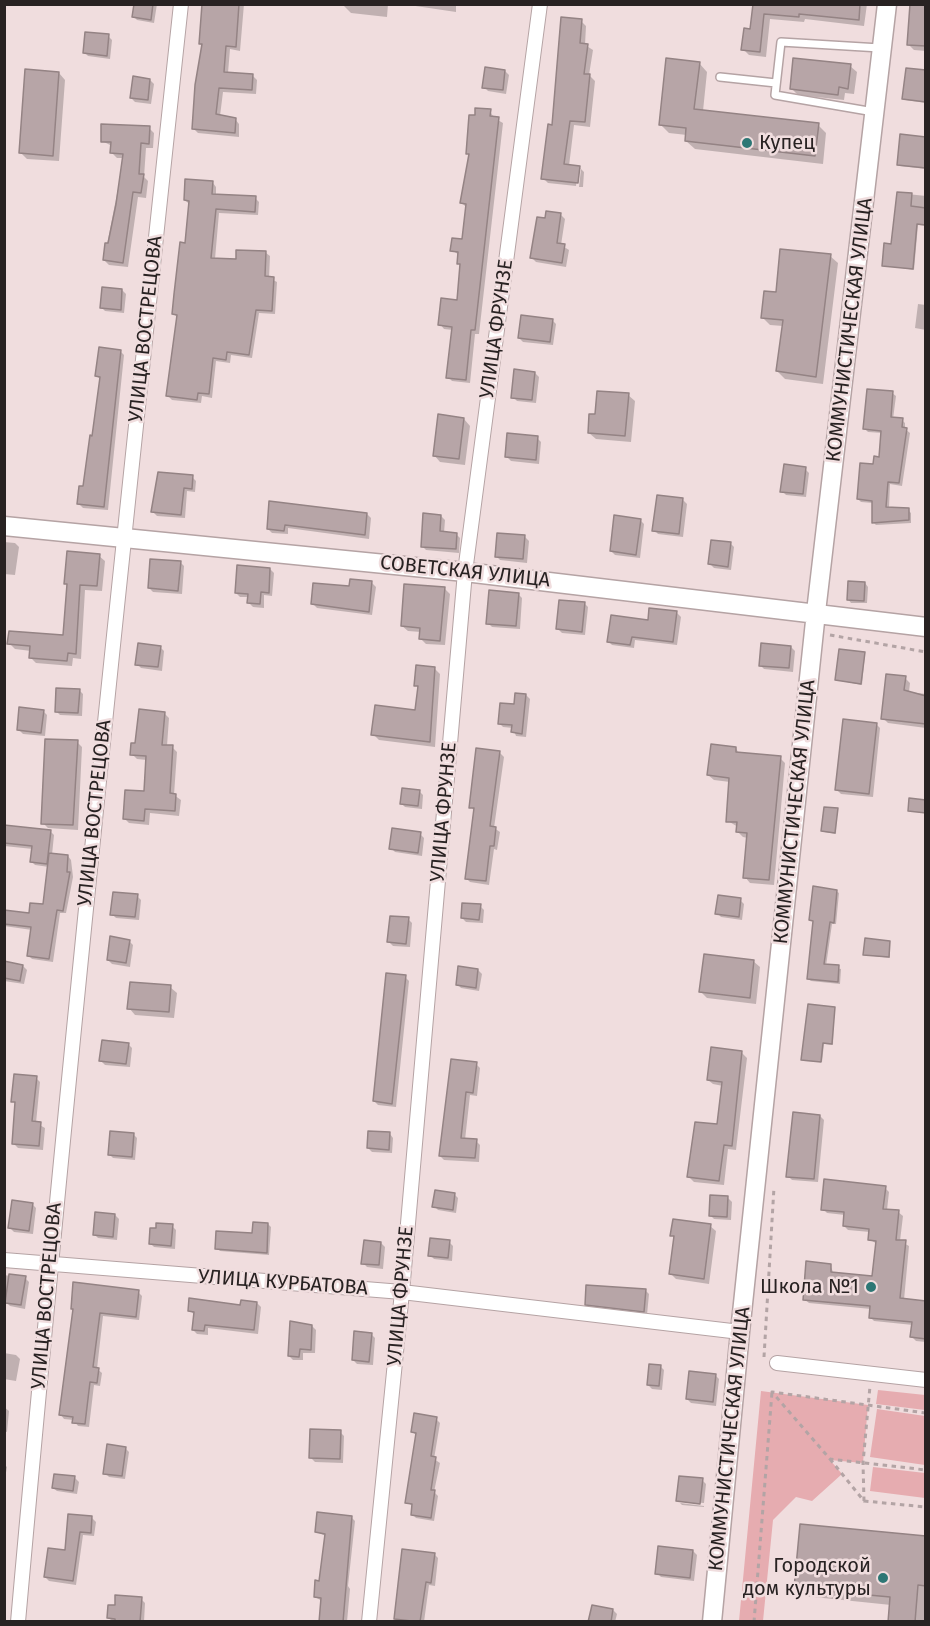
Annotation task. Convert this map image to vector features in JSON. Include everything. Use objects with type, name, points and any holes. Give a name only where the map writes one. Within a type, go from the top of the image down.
[{"type":"street","name":"УЛИЦА ВОСТРЕЦОВА","points":[[18,1622],[50,1265],[123,537],[182,4]]},
{"type":"street","name":"УЛИЦА ФРУНЗЕ","points":[[369,1622],[402,1292],[465,572],[540,4]]},
{"type":"street","name":"КОММУНИСТИЧЕСКАЯ УЛИЦА","points":[[712,1622],[740,1332],[825,613],[887,4]]},
{"type":"street","name":"СОВЕТСКАЯ УЛИЦА","points":[[4,526],[465,572],[825,613],[926,627]]},
{"type":"street","name":"УЛИЦА КУРБАТОВА","points":[[4,1260],[402,1292],[740,1332]]},
{"type":"street","points":[[770,1363],[926,1380]]},
{"type":"lane","points":[[876,112],[775,95],[776,83],[781,42],[883,48]]},
{"type":"lane","points":[[720,77],[776,83]]},
{"type":"path","points":[[825,613],[822,633],[829,647]]},
{"type":"path","points":[[822,633],[926,652]]},
{"type":"path","points":[[770,1363],[774,1182]]},
{"type":"path","points":[[772,1392],[926,1413]]},
{"type":"path","points":[[772,1392],[864,1501],[926,1507]]},
{"type":"path","points":[[754,1622],[772,1392]]},
{"type":"path","points":[[864,1501],[863,1463],[868,1405]]},
{"type":"path","points":[[830,1460],[926,1470]]},
{"type":"shaded area","points":[[878,1390],[925,1395],[925,1410],[876,1404]]},
{"type":"shaded area","points":[[761,1391],[868,1405],[863,1463],[830,1460],[842,1474],[812,1501],[796,1497],[773,1520],[763,1621],[739,1621]]},
{"type":"shaded area","points":[[877,1409],[925,1416],[925,1465],[870,1457]]},
{"type":"shaded area","points":[[873,1467],[925,1473],[925,1498],[870,1491]]},
{"type":"building","points":[[134,4],[153,4],[151,20],[132,17]]},
{"type":"building","points":[[202,4],[239,4],[236,47],[226,46],[224,72],[253,74],[252,90],[219,88],[216,114],[236,118],[235,133],[192,129],[195,85],[202,44],[199,44]]},
{"type":"building","points":[[753,4],[860,4],[859,20],[799,14],[799,17],[764,14],[760,52],[741,50],[744,28],[750,29]]},
{"type":"building","points":[[910,4],[926,4],[926,46],[907,45]]},
{"type":"building","points":[[561,17],[582,19],[580,43],[588,44],[584,74],[590,74],[585,122],[570,121],[564,164],[580,166],[578,183],[541,179],[548,124],[552,125]]},
{"type":"building","points":[[85,32],[109,34],[107,56],[83,53]]},
{"type":"building","points":[[666,58],[700,62],[694,109],[819,123],[815,156],[685,141],[686,128],[659,125]]},
{"type":"building","points":[[793,58],[851,64],[848,89],[839,87],[838,95],[790,89]]},
{"type":"building","points":[[485,67],[505,70],[503,90],[482,88]]},
{"type":"building","points":[[906,68],[926,70],[926,102],[902,99]]},
{"type":"building","points":[[25,69],[59,72],[53,156],[19,153]]},
{"type":"building","points":[[133,76],[150,79],[148,100],[130,98]]},
{"type":"building","points":[[475,108],[491,109],[490,116],[499,117],[475,330],[471,330],[466,380],[446,378],[452,327],[438,325],[441,298],[457,300],[460,264],[457,264],[458,252],[450,251],[452,238],[462,239],[466,204],[460,203],[469,154],[466,154],[469,115],[475,115]]},
{"type":"building","points":[[101,124],[150,126],[149,144],[141,143],[139,174],[144,174],[141,193],[133,192],[123,263],[103,260],[105,243],[108,243],[116,204],[123,154],[110,153],[111,142],[101,142]]},
{"type":"building","points":[[900,134],[926,137],[926,168],[897,165]]},
{"type":"building","points":[[185,179],[213,181],[212,194],[256,196],[255,212],[216,209],[211,258],[236,259],[236,250],[266,251],[265,276],[274,277],[272,311],[256,310],[249,355],[227,352],[226,360],[213,358],[209,394],[198,393],[197,400],[166,396],[177,315],[172,314],[180,242],[185,243],[189,201],[184,200]]},
{"type":"building","points":[[897,192],[912,193],[911,206],[926,208],[926,225],[917,224],[913,269],[882,266],[884,243],[891,244]]},
{"type":"building","points":[[546,211],[561,213],[557,243],[565,244],[562,263],[530,258],[537,217],[545,218]]},
{"type":"building","points":[[780,249],[831,254],[816,377],[776,371],[783,320],[761,318],[764,291],[776,292]]},
{"type":"building","points":[[102,287],[122,289],[121,310],[100,308]]},
{"type":"building","points":[[521,315],[553,319],[550,342],[518,338]]},
{"type":"building","points":[[99,347],[121,350],[104,507],[77,504],[79,486],[83,486],[90,435],[92,436],[100,377],[95,376]]},
{"type":"building","points":[[514,369],[535,372],[532,400],[511,398]]},
{"type":"building","points":[[867,389],[893,391],[891,417],[903,418],[902,427],[907,428],[899,483],[888,482],[886,507],[909,508],[909,520],[872,523],[872,501],[857,499],[860,463],[873,464],[874,456],[879,457],[881,431],[863,429]]},
{"type":"building","points":[[597,391],[629,393],[625,436],[588,433],[589,414],[595,414]]},
{"type":"building","points":[[438,414],[464,418],[459,459],[433,456]]},
{"type":"building","points":[[507,433],[538,436],[536,460],[505,457]]},
{"type":"building","points":[[784,464],[806,467],[803,494],[780,492]]},
{"type":"building","points":[[158,472],[193,475],[192,489],[184,488],[181,515],[151,512]]},
{"type":"building","points":[[657,495],[683,498],[679,534],[652,531]]},
{"type":"building","points":[[269,501],[367,513],[365,535],[285,525],[284,531],[267,529]]},
{"type":"building","points":[[423,513],[441,515],[440,531],[457,533],[456,549],[421,547]]},
{"type":"building","points":[[614,515],[641,519],[636,555],[610,551]]},
{"type":"building","points":[[497,533],[525,535],[523,559],[495,557]]},
{"type":"building","points":[[711,540],[731,542],[728,567],[708,564]]},
{"type":"building","points":[[67,551],[100,554],[97,586],[80,585],[76,654],[68,653],[67,661],[29,658],[30,646],[7,644],[9,631],[63,635]]},
{"type":"building","points":[[150,559],[181,561],[178,591],[148,588]]},
{"type":"building","points":[[237,565],[270,568],[269,593],[261,592],[260,604],[247,603],[248,594],[235,593]]},
{"type":"building","points":[[350,579],[372,581],[369,612],[311,604],[313,583],[349,586]]},
{"type":"building","points":[[848,581],[865,582],[864,601],[847,600]]},
{"type":"building","points":[[404,584],[445,587],[440,641],[419,639],[420,628],[401,626]]},
{"type":"building","points":[[489,590],[519,593],[516,626],[486,624]]},
{"type":"building","points":[[559,600],[585,602],[582,632],[556,629]]},
{"type":"building","points":[[649,608],[677,611],[673,642],[632,637],[630,645],[607,642],[611,615],[648,620]]},
{"type":"building","points":[[138,643],[161,646],[158,667],[135,665]]},
{"type":"building","points":[[761,643],[791,646],[789,668],[759,666]]},
{"type":"building","points":[[839,649],[865,652],[861,684],[835,680]]},
{"type":"building","points":[[416,665],[435,667],[430,742],[371,735],[375,705],[415,710],[418,686],[414,686]]},
{"type":"building","points":[[886,674],[906,676],[904,690],[926,696],[926,724],[881,719]]},
{"type":"building","points":[[56,688],[80,689],[78,713],[55,712]]},
{"type":"building","points":[[515,693],[526,694],[522,734],[511,732],[512,725],[498,724],[500,703],[514,704]]},
{"type":"building","points":[[19,707],[44,710],[41,733],[17,730]]},
{"type":"building","points":[[139,709],[165,712],[162,745],[173,745],[170,793],[176,794],[175,811],[145,809],[144,821],[123,819],[125,790],[144,791],[146,756],[130,755],[131,743],[135,743]]},
{"type":"building","points":[[843,719],[877,723],[869,794],[835,790]]},
{"type":"building","points":[[45,739],[78,740],[73,825],[41,824]]},
{"type":"building","points":[[711,744],[736,747],[736,752],[781,756],[769,880],[743,878],[747,833],[736,832],[737,822],[726,822],[729,778],[707,775]]},
{"type":"building","points":[[476,748],[500,751],[490,826],[496,827],[494,846],[490,846],[486,881],[465,879],[474,808],[469,808]]},
{"type":"building","points":[[402,788],[420,790],[418,806],[400,804]]},
{"type":"building","points":[[909,798],[926,800],[926,813],[908,811]]},
{"type":"building","points":[[824,807],[838,808],[835,833],[821,831]]},
{"type":"building","points":[[4,825],[51,830],[47,864],[30,862],[32,846],[4,843]]},
{"type":"building","points":[[392,828],[421,832],[418,853],[389,849]]},
{"type":"building","points":[[49,853],[68,855],[67,872],[70,872],[63,911],[57,910],[49,959],[27,956],[31,927],[4,924],[4,910],[29,913],[30,903],[43,904]]},
{"type":"building","points":[[813,886],[837,890],[834,923],[830,922],[824,964],[839,965],[838,982],[807,979],[813,921],[809,920]]},
{"type":"building","points":[[113,892],[138,894],[135,917],[110,915]]},
{"type":"building","points":[[718,895],[741,898],[739,917],[715,914]]},
{"type":"building","points":[[462,903],[481,904],[479,920],[461,918]]},
{"type":"building","points":[[390,916],[409,917],[406,944],[387,942]]},
{"type":"building","points":[[110,936],[130,940],[126,963],[107,960]]},
{"type":"building","points":[[865,938],[890,941],[889,957],[863,955]]},
{"type":"building","points":[[704,954],[754,960],[750,998],[699,992]]},
{"type":"building","points":[[4,961],[23,965],[20,981],[4,978]]},
{"type":"building","points":[[458,966],[478,969],[476,988],[456,985]]},
{"type":"building","points":[[386,973],[406,975],[392,1104],[373,1101]]},
{"type":"building","points":[[130,982],[171,985],[169,1012],[127,1009]]},
{"type":"building","points":[[808,1004],[835,1007],[832,1044],[823,1043],[821,1062],[801,1060]]},
{"type":"building","points":[[102,1040],[129,1043],[126,1064],[99,1061]]},
{"type":"building","points":[[711,1047],[742,1051],[732,1146],[724,1145],[719,1181],[687,1177],[695,1122],[717,1124],[722,1082],[707,1080]]},
{"type":"building","points":[[451,1059],[477,1062],[473,1093],[466,1092],[461,1138],[477,1139],[475,1158],[439,1156]]},
{"type":"building","points":[[14,1074],[37,1076],[32,1121],[41,1122],[39,1146],[12,1144],[15,1102],[11,1102]]},
{"type":"building","points":[[793,1112],[820,1115],[814,1179],[786,1177]]},
{"type":"building","points":[[110,1131],[134,1133],[132,1157],[108,1155]]},
{"type":"building","points":[[368,1131],[390,1132],[389,1150],[367,1148]]},
{"type":"building","points":[[824,1179],[886,1186],[883,1209],[899,1210],[896,1240],[906,1240],[900,1298],[926,1301],[926,1339],[910,1337],[912,1322],[869,1318],[870,1306],[803,1300],[806,1261],[831,1264],[831,1272],[872,1276],[876,1241],[868,1240],[869,1229],[843,1226],[844,1212],[821,1210]]},
{"type":"building","points":[[435,1190],[455,1193],[453,1210],[432,1207]]},
{"type":"building","points":[[710,1195],[728,1196],[727,1217],[709,1216]]},
{"type":"building","points":[[12,1200],[33,1203],[29,1231],[8,1228]]},
{"type":"building","points":[[95,1212],[115,1214],[113,1237],[93,1235]]},
{"type":"building","points":[[673,1219],[711,1224],[704,1279],[669,1274],[674,1236],[670,1236]]},
{"type":"building","points":[[253,1222],[268,1223],[267,1253],[215,1249],[216,1231],[252,1233]]},
{"type":"building","points":[[156,1223],[173,1224],[171,1246],[149,1244],[150,1228],[156,1228]]},
{"type":"building","points":[[430,1238],[450,1240],[448,1258],[428,1256]]},
{"type":"building","points":[[364,1240],[381,1242],[379,1265],[361,1264]]},
{"type":"building","points":[[9,1274],[26,1276],[21,1305],[5,1303]]},
{"type":"building","points":[[73,1282],[139,1290],[136,1317],[100,1313],[93,1367],[99,1368],[97,1383],[90,1382],[85,1424],[72,1423],[73,1417],[59,1415],[73,1309],[71,1309]]},
{"type":"building","points":[[586,1285],[646,1289],[644,1312],[585,1305]]},
{"type":"building","points":[[189,1298],[240,1305],[241,1300],[257,1302],[254,1330],[205,1325],[204,1331],[192,1330],[194,1312],[188,1311]]},
{"type":"building","points":[[290,1321],[312,1325],[311,1350],[300,1349],[299,1357],[288,1356]]},
{"type":"building","points":[[354,1331],[372,1333],[369,1362],[352,1360]]},
{"type":"building","points":[[649,1364],[661,1365],[659,1386],[647,1385]]},
{"type":"building","points":[[689,1371],[716,1374],[713,1402],[686,1399]]},
{"type":"building","points":[[414,1413],[437,1417],[431,1456],[436,1457],[431,1490],[435,1490],[431,1518],[411,1515],[412,1504],[405,1503],[416,1433],[411,1432]]},
{"type":"building","points":[[310,1429],[341,1430],[340,1459],[309,1458]]},
{"type":"building","points":[[107,1444],[126,1447],[122,1476],[103,1474]]},
{"type":"building","points":[[54,1474],[75,1476],[73,1491],[52,1488]]},
{"type":"building","points":[[679,1476],[703,1478],[700,1504],[676,1501]]},
{"type":"building","points":[[317,1512],[352,1516],[343,1622],[319,1622],[321,1598],[314,1597],[315,1580],[319,1581],[325,1534],[315,1532]]},
{"type":"building","points":[[68,1514],[92,1516],[91,1533],[80,1532],[73,1581],[44,1577],[48,1548],[65,1550]]},
{"type":"building","points":[[800,1524],[926,1536],[926,1586],[918,1585],[915,1622],[888,1622],[890,1597],[794,1588]]},
{"type":"building","points":[[658,1546],[693,1550],[690,1578],[655,1574]]},
{"type":"building","points":[[402,1549],[435,1553],[431,1583],[426,1582],[420,1622],[394,1619]]},
{"type":"building","points":[[115,1595],[142,1597],[140,1622],[115,1622],[115,1619],[107,1618],[108,1605],[115,1605]]},
{"type":"building","points":[[592,1605],[613,1609],[611,1622],[588,1622]]},
{"type":"place","name":"Купец","points":[[747,143]]},
{"type":"place","name":"Школа №1","points":[[871,1287]]},
{"type":"place","name":"Городской дом культуры","points":[[883,1578]]}]
